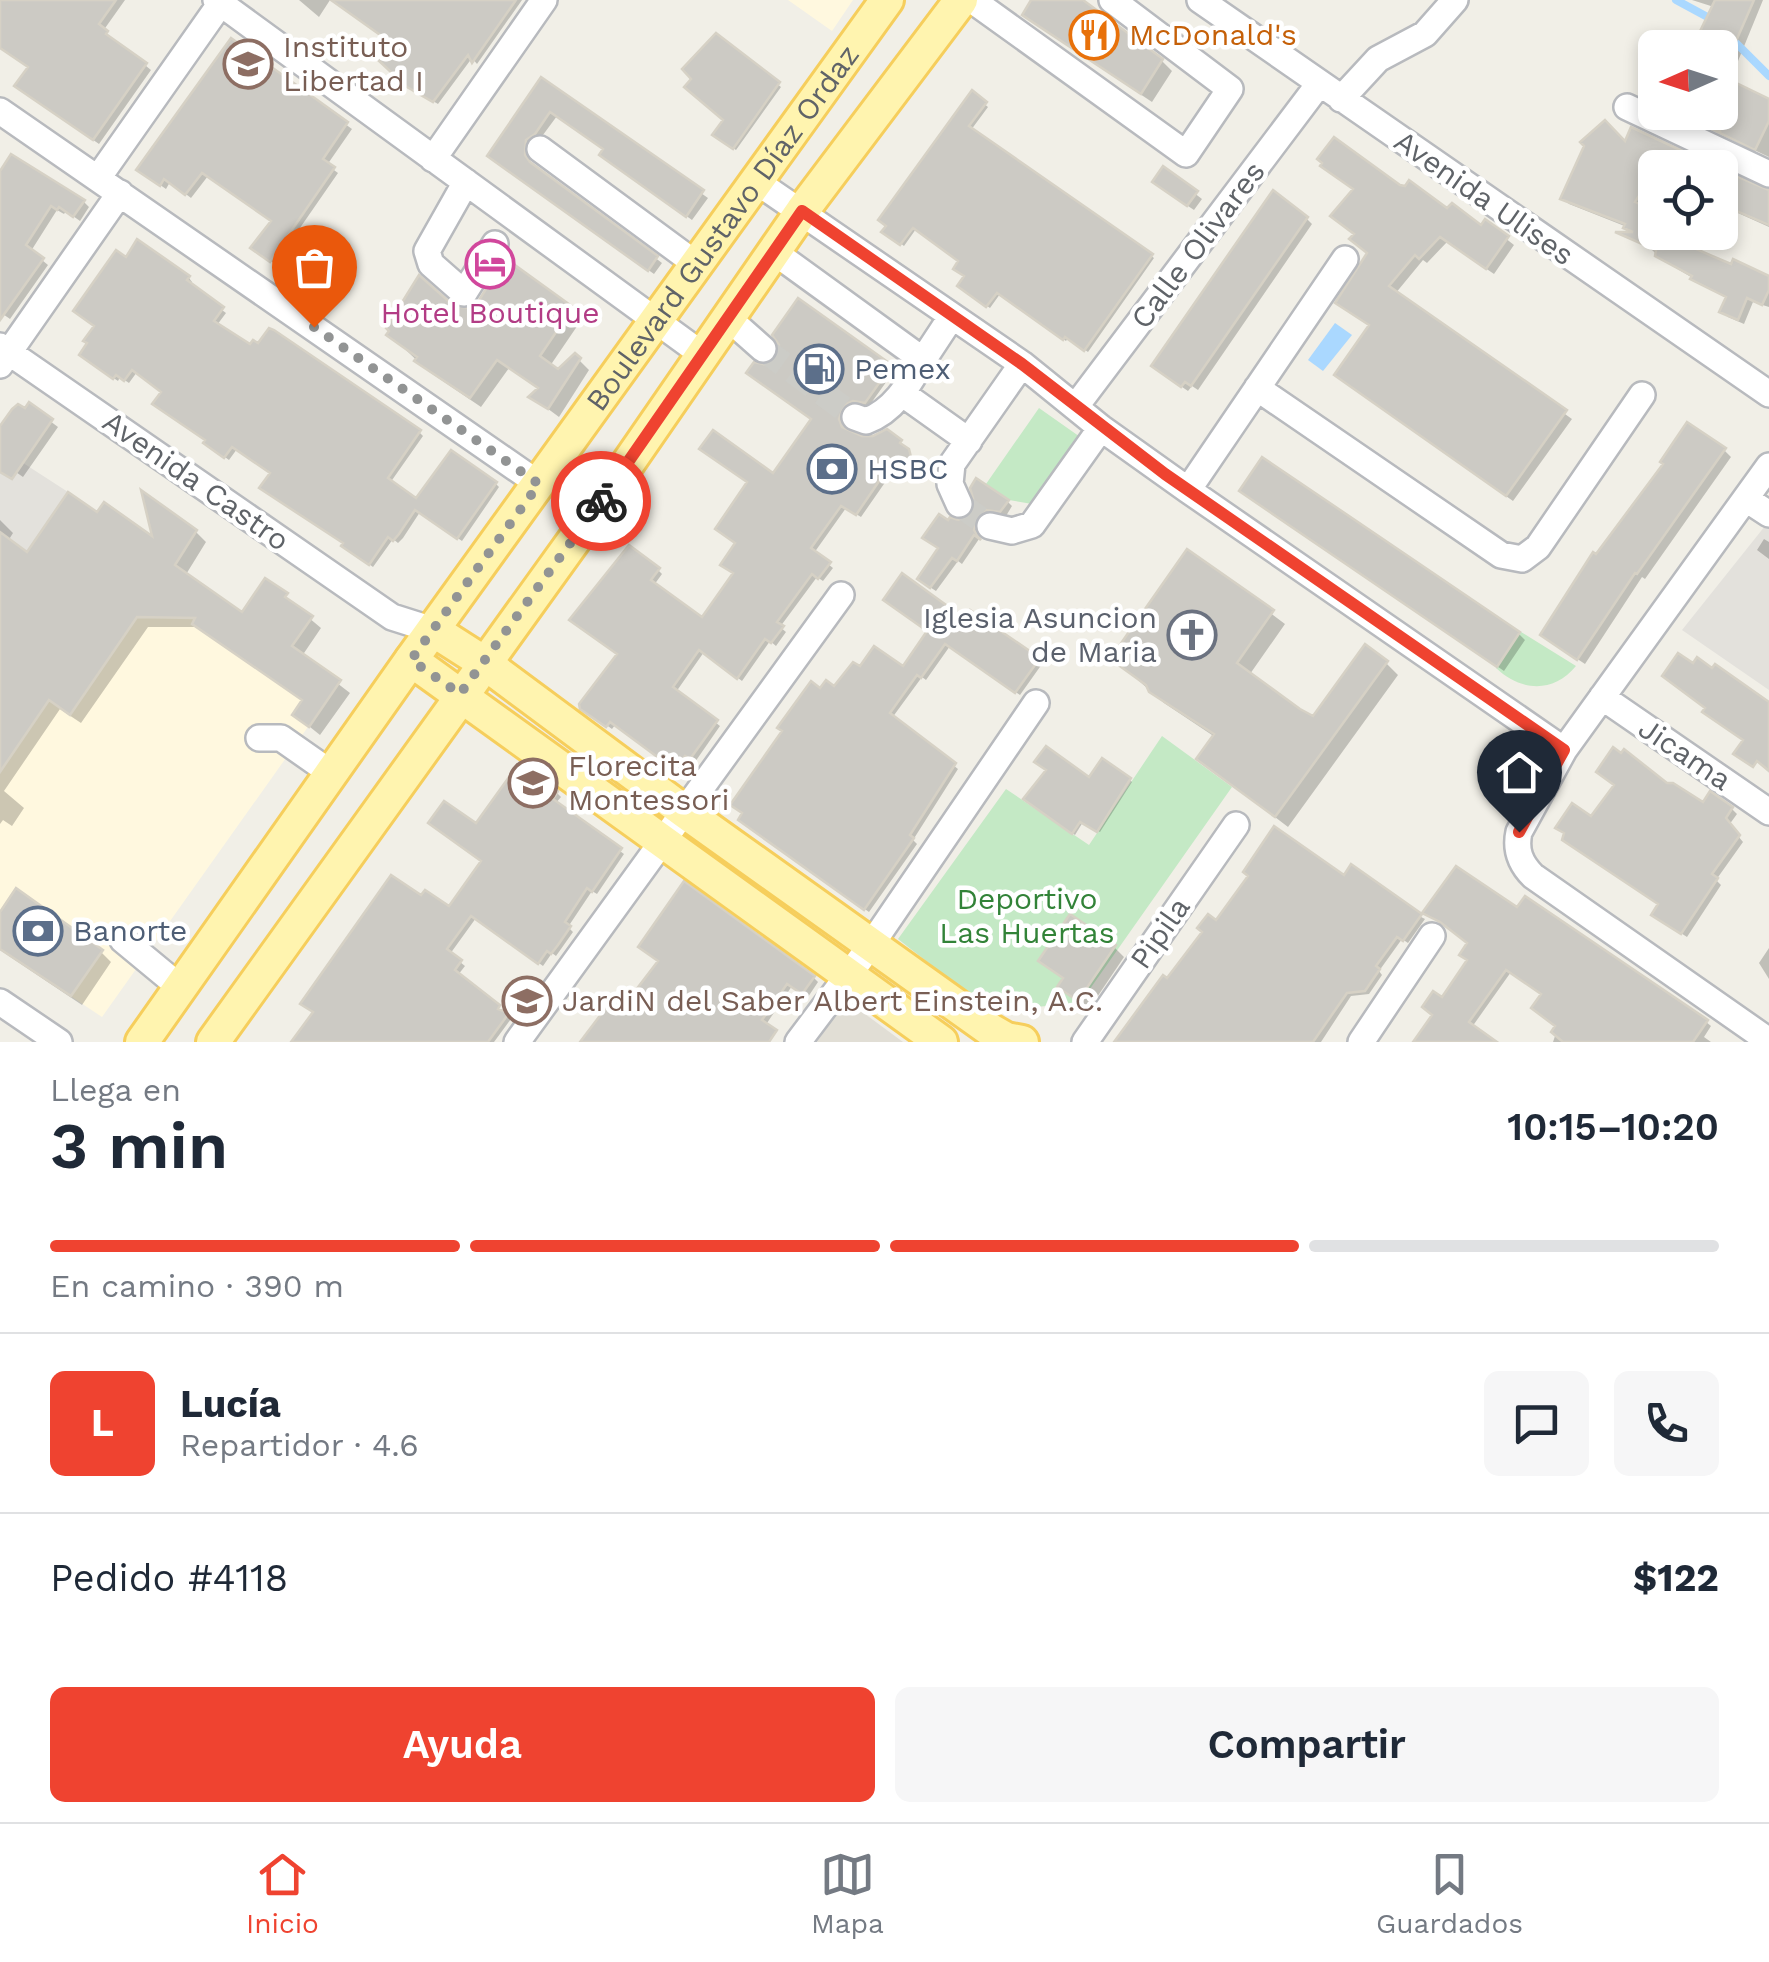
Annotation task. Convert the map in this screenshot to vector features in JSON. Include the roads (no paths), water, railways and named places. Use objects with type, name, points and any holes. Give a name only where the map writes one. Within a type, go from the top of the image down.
[{"type":"main road","name":"Boulevard Gustavo Díaz Ordaz","points":[[142,1042],[411,660],[887,0]]},
{"type":"main road","name":"Boulevard Gustavo Díaz Ordaz","points":[[213,1042],[606,494],[802,211],[961,0]]},
{"type":"main road","points":[[434,630],[871,945],[1011,1041]]},
{"type":"main road","points":[[411,660],[941,1042]]},
{"type":"street","points":[[434,159],[544,0]]},
{"type":"street","points":[[972,0],[1186,154],[1230,89],[1113,0]]},
{"type":"street","name":"Avenida Ulises","points":[[1200,0],[1769,394]]},
{"type":"street","name":"Calle Olivares","points":[[1076,406],[1330,91],[1425,34],[1455,0]]},
{"type":"street","points":[[98,178],[220,1],[703,355]]},
{"type":"street","points":[[1627,107],[1769,174]]},
{"type":"street","points":[[0,112],[539,484]]},
{"type":"street","points":[[540,149],[696,264]]},
{"type":"street","points":[[466,182],[427,251],[431,264],[464,293],[496,244]]},
{"type":"street","points":[[758,182],[1022,364],[1101,428],[1188,490],[1564,750]]},
{"type":"street","points":[[3,354],[120,193]]},
{"type":"street","points":[[774,252],[923,360]]},
{"type":"street","points":[[1188,490],[1345,259]]},
{"type":"street","points":[[855,417],[866,421],[876,418],[903,394],[952,316]]},
{"type":"street","points":[[728,318],[763,348]]},
{"type":"street","name":"Avenida Castro","points":[[3,354],[392,617],[434,630]]},
{"type":"street","points":[[959,504],[950,484],[952,464],[1022,364]]},
{"type":"street","points":[[1257,388],[1501,555],[1522,559],[1538,547],[1642,395]]},
{"type":"street","points":[[903,394],[969,441]]},
{"type":"street","points":[[990,526],[1012,531],[1032,525],[1101,428]]},
{"type":"street","points":[[1769,466],[1564,750],[1519,832],[1519,857],[1534,876],[1769,1041]]},
{"type":"street","points":[[1746,499],[1769,514]]},
{"type":"street","points":[[517,1042],[840,595]]},
{"type":"street","points":[[392,617],[411,660]]},
{"type":"street","name":"Jicama","points":[[1602,697],[1769,812]]},
{"type":"street","points":[[798,1042],[871,945],[1036,704]]},
{"type":"street","points":[[259,738],[280,738],[331,773]]},
{"type":"street","name":"Pipila","points":[[1085,1042],[1236,824]]},
{"type":"street","points":[[1361,1042],[1432,936]]},
{"type":"street","points":[[123,940],[180,988]]},
{"type":"street","points":[[0,1002],[59,1042]]},
{"type":"water","points":[[1335,323],[1352,335],[1323,371],[1308,360]]},
{"type":"waterway","points":[[1676,0],[1713,20]]},
{"type":"waterway","points":[[1738,45],[1769,76]]},
{"type":"tunnel","points":[[763,349],[855,417]]},
{"type":"tunnel","points":[[959,504],[990,526]]},
{"type":"place","name":"McDonald's","points":[[1094,35]]},
{"type":"place","name":"Instituto Libertad I","points":[[248,64]]},
{"type":"place","name":"Hotel Boutique","points":[[490,264]]},
{"type":"place","name":"Pemex","points":[[819,369]]},
{"type":"place","name":"HSBC","points":[[832,469]]},
{"type":"place","name":"Iglesia Asuncion de Maria","points":[[1192,635]]},
{"type":"place","name":"Florecita Montessori","points":[[533,783]]},
{"type":"place","name":"Banorte","points":[[38,931]]},
{"type":"place","name":"JardiN del Saber Albert Einstein, A.C.","points":[[527,1001]]},
{"type":"park label","name":"Deportivo Las Huertas","points":[[1027,916]]}]
